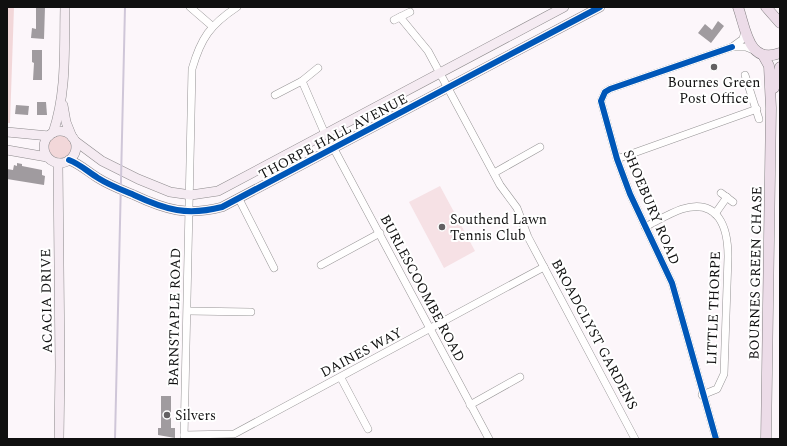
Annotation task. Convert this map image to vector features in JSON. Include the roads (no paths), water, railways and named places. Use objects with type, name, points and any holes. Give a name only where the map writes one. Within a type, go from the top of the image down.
[{"type":"main road","name":"BOURNES GREEN CHASE","points":[[738,7],[749,41],[769,66],[771,108],[766,439]]},
{"type":"main road","points":[[766,7],[780,23]]},
{"type":"main road","points":[[760,54],[772,55],[780,53]]},
{"type":"main road","name":"BOURNES GREEN CHASE","points":[[771,108],[780,67]]},
{"type":"street","points":[[47,157],[44,145],[51,134],[60,112],[62,96],[65,7]]},
{"type":"street","points":[[190,7],[212,26],[237,7]]},
{"type":"street","name":"THORPE HALL AVENUE","points":[[74,139],[102,161],[138,179],[170,192],[191,195],[205,194],[231,185],[564,7]]},
{"type":"street","name":"THORPE HALL AVENUE","points":[[69,160],[76,163],[99,179],[170,210],[190,212],[217,208],[239,199],[600,7]]},
{"type":"street","name":"BROADCLYST GARDENS","points":[[410,12],[397,19],[428,51],[494,173],[517,208],[528,237],[635,439]]},
{"type":"street","points":[[552,14],[560,28]]},
{"type":"street","name":"BARNSTAPLE ROAD","points":[[184,437],[191,195],[192,69],[203,38],[212,26]]},
{"type":"street","name":"SHOEBURY ROAD","points":[[716,439],[702,395],[674,289],[645,226],[617,159],[602,107],[602,96],[610,89],[732,47],[743,39],[745,30]]},
{"type":"street","name":"SHOEBURY ROAD","points":[[732,47],[746,47],[760,54]]},
{"type":"street","points":[[275,95],[302,81],[318,68]]},
{"type":"street","points":[[745,75],[759,119]]},
{"type":"street","points":[[302,81],[325,134]]},
{"type":"street","points":[[7,150],[47,157],[58,163],[69,160],[75,153],[74,139],[66,122],[62,96]]},
{"type":"street","points":[[617,159],[757,109]]},
{"type":"street","points":[[7,132],[51,134],[62,131],[74,139]]},
{"type":"street","points":[[494,173],[540,147]]},
{"type":"street","name":"BURLESCOOMBE ROAD","points":[[334,149],[380,233],[488,439]]},
{"type":"street","name":"ACACIA DRIVE","points":[[58,163],[60,366],[59,439]]},
{"type":"street","points":[[645,226],[681,209],[705,209],[715,214],[727,197]]},
{"type":"street","points":[[239,199],[274,268]]},
{"type":"street","name":"LITTLE THORPE","points":[[702,395],[717,389],[724,374],[728,239],[725,227],[715,214]]},
{"type":"street","points":[[321,265],[380,233]]},
{"type":"street","name":"DAINES WAY","points":[[184,437],[230,437],[430,330],[544,266]]},
{"type":"street","points":[[188,311],[251,312]]},
{"type":"street","points":[[470,405],[520,377]]},
{"type":"street","points":[[341,378],[368,429]]},
{"type":"railway","points":[[115,439],[125,7]]},
{"type":"place","name":"Bournes Green Post Office","points":[[714,67]]},
{"type":"place","name":"Southend Lawn Tennis Club","points":[[442,227]]},
{"type":"place","name":"Silvers","points":[[167,415]]}]
